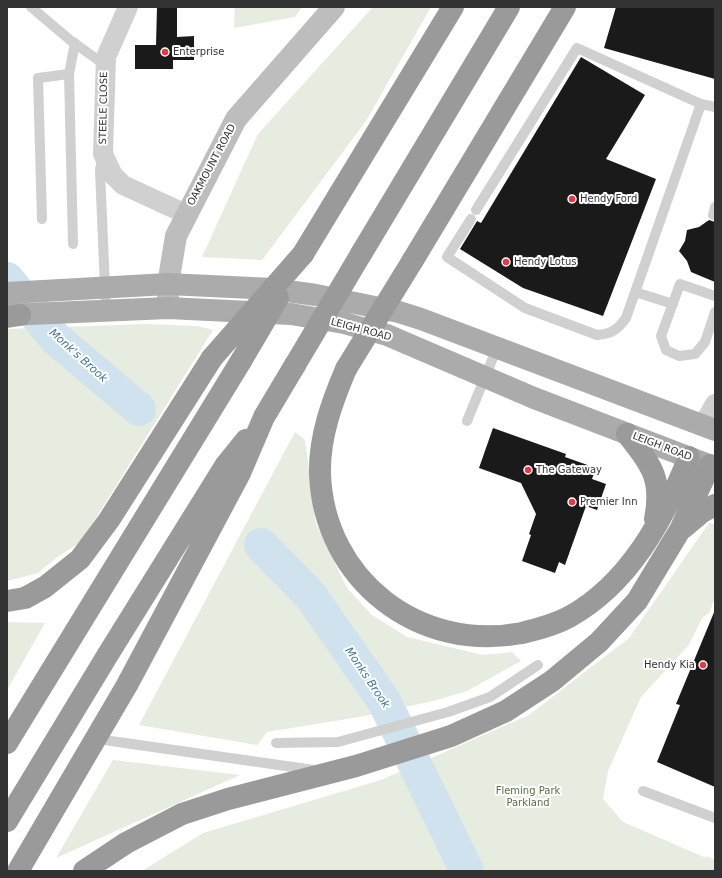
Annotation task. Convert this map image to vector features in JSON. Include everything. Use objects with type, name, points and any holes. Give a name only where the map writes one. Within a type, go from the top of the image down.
[{"type":"highway","points":[[7,743],[241,361],[303,254],[453,7]]},
{"type":"highway","points":[[18,871],[97,739],[240,473],[264,417],[509,7]]},
{"type":"highway","points":[[565,7],[346,369],[335,395],[325,429],[321,454],[321,480],[329,522],[349,564],[370,589],[392,608],[416,622],[454,633],[485,636],[508,635],[542,629],[568,618],[591,602],[615,582],[634,560],[676,490],[689,457]]},
{"type":"highway","points":[[7,601],[25,598],[45,587],[80,559],[109,520],[212,358],[303,254]]},
{"type":"highway","points":[[7,821],[225,466],[264,417]]},
{"type":"highway","points":[[627,434],[654,471],[658,503],[652,530]]},
{"type":"highway","points":[[84,871],[126,842],[182,814],[228,799],[356,766],[451,736],[512,707],[552,681],[600,642],[637,600],[680,530],[713,463]]},
{"type":"highway","points":[[680,530],[702,512],[715,505]]},
{"type":"main road","points":[[7,293],[168,284],[273,289],[316,295],[399,312],[709,427],[689,457]]},
{"type":"main road","name":"LEIGH ROAD","points":[[11,316],[168,308],[291,314],[344,323],[387,335],[484,378],[627,434],[689,457],[713,463]]},
{"type":"street","name":"STEELE CLOSE","points":[[128,7],[106,57],[105,65],[111,95],[103,154],[114,175],[123,185],[186,214]]},
{"type":"street","name":"OAKMOUNT ROAD","points":[[168,308],[168,284],[176,236],[236,119],[334,7]]},
{"type":"street","points":[[709,427],[715,404]]},
{"type":"lane","points":[[32,7],[74,43],[105,65]]},
{"type":"lane","points":[[73,244],[69,74],[74,43]]},
{"type":"lane","points":[[701,104],[626,318],[618,329],[609,334],[597,335],[525,308],[447,257],[577,48],[701,104],[715,107]]},
{"type":"lane","points":[[42,219],[38,78],[69,74]]},
{"type":"lane","points":[[103,154],[100,170],[106,311]]},
{"type":"lane","points":[[715,207],[713,214],[715,215]]},
{"type":"lane","points":[[715,296],[680,284],[661,336],[666,350],[679,356],[695,354],[701,349],[705,342],[715,312]]},
{"type":"lane","points":[[635,292],[673,304]]},
{"type":"lane","points":[[467,422],[497,348]]},
{"type":"lane","points":[[276,743],[338,742],[448,712],[490,697],[538,665]]},
{"type":"lane","points":[[97,739],[330,773]]},
{"type":"lane","points":[[643,790],[715,818]]},
{"type":"green space","points":[[235,7],[302,7],[295,17],[234,28]]},
{"type":"green space","points":[[373,7],[431,7],[366,121],[262,260],[202,257],[258,134]]},
{"type":"green space","points":[[145,324],[198,326],[213,330],[81,542],[57,557],[38,573],[7,581],[7,329]]},
{"type":"green space","points":[[295,432],[305,440],[316,524],[347,588],[372,615],[407,637],[483,655],[512,652],[521,661],[467,691],[437,700],[365,716],[267,732],[257,745],[139,725]]},
{"type":"green space","name":"Fleming Park Parkland","points":[[709,523],[715,524],[715,598],[709,613],[703,617],[688,646],[641,697],[608,771],[603,799],[623,822],[706,858],[706,856],[715,860],[715,871],[142,871],[203,833],[381,780],[529,715],[629,638]]},
{"type":"green space","points":[[7,622],[45,623],[7,690]]},
{"type":"green space","points":[[113,760],[240,775],[56,858]]},
{"type":"building","name":"Enterprise","points":[[157,7],[177,8],[177,37],[194,36],[194,60],[173,60],[173,69],[135,69],[135,45],[156,45]]},
{"type":"building","points":[[616,7],[715,7],[715,79],[604,48]]},
{"type":"building","name":"Hendy Ford","points":[[581,57],[645,95],[606,159],[656,179],[603,316],[523,288],[460,249],[477,221],[481,223]]},
{"type":"building","points":[[709,220],[715,222],[715,282],[691,272],[687,261],[679,251],[685,241],[687,230],[699,227]]},
{"type":"building","name":"Premier Inn","points":[[493,428],[566,454],[565,457],[596,468],[592,479],[606,484],[597,510],[586,506],[565,565],[559,562],[555,573],[522,561],[531,535],[529,534],[536,514],[521,483],[479,468]]},
{"type":"building","points":[[715,610],[715,787],[657,762],[680,705],[676,704]]},
{"type":"waterway","name":"Monk's Brook","points":[[7,279],[55,338],[139,409]]},
{"type":"waterway","name":"Monks Brook","points":[[261,545],[310,595],[384,701],[467,871]]},
{"type":"place","name":"Enterprise","points":[[165,52]]},
{"type":"place","name":"Hendy Ford","points":[[572,199]]},
{"type":"place","name":"Hendy Lotus","points":[[506,262]]},
{"type":"place","name":"The Gateway","points":[[528,470]]},
{"type":"place","name":"Premier Inn","points":[[572,502]]},
{"type":"place","name":"Hendy Kia","points":[[703,665]]}]
